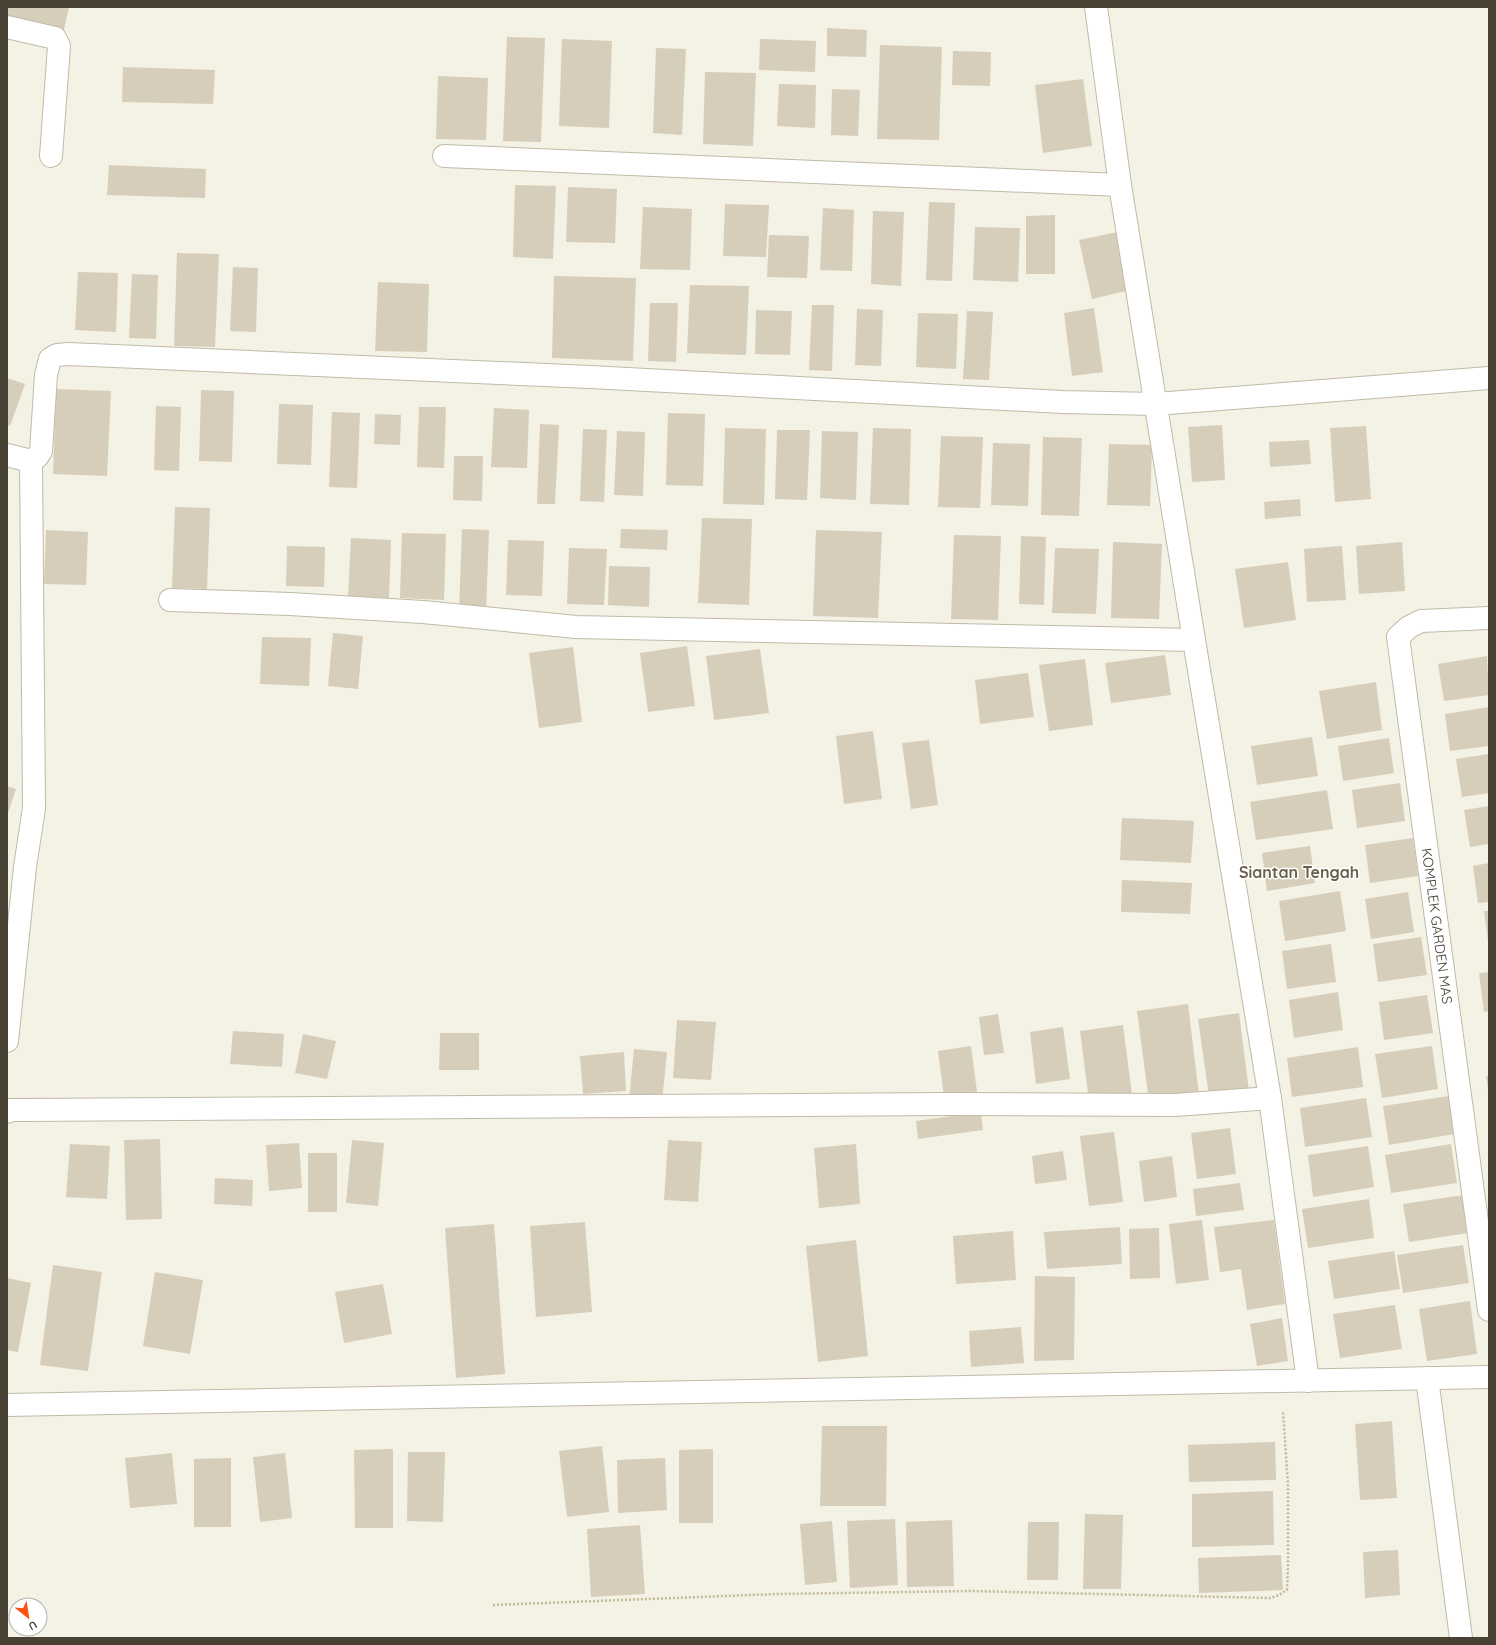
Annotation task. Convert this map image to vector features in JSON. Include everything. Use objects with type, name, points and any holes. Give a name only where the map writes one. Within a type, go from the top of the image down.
[{"type":"street","points":[[1096,7],[1120,185],[1270,1098],[1308,1381]]},
{"type":"street","points":[[7,27],[55,38],[59,46],[51,156]]},
{"type":"street","points":[[444,156],[1120,185]]},
{"type":"street","points":[[7,455],[31,461],[37,457],[40,451],[46,375],[50,359],[57,355],[69,354],[590,376],[1062,402],[1156,404],[1489,378]]},
{"type":"street","points":[[7,1041],[24,867],[34,808],[31,461]]},
{"type":"street","points":[[170,600],[290,604],[424,612],[576,627],[1194,640]]},
{"type":"street","name":"KOMPLEK GARDEN MAS","points":[[1489,618],[1421,622],[1409,627],[1398,637],[1489,1310]]},
{"type":"street","points":[[7,1112],[9,1110],[940,1104],[1167,1105],[1270,1098]]},
{"type":"street","points":[[7,1405],[1489,1377]]},
{"type":"street","points":[[1427,1378],[1461,1638]]},
{"type":"path","points":[[493,1605],[777,1594],[970,1591],[1271,1598],[1280,1595],[1286,1590],[1288,1566],[1288,1485],[1282,1382]]},
{"type":"building","points":[[7,7],[69,7],[64,30],[7,18]]},
{"type":"building","points":[[827,28],[867,30],[866,57],[827,56]]},
{"type":"building","points":[[507,37],[545,38],[541,142],[503,141]]},
{"type":"building","points":[[562,39],[612,41],[609,128],[559,126]]},
{"type":"building","points":[[760,39],[816,41],[815,72],[759,70]]},
{"type":"building","points":[[880,45],[942,47],[939,140],[877,139]]},
{"type":"building","points":[[656,48],[686,49],[682,135],[653,133]]},
{"type":"building","points":[[953,51],[991,52],[990,86],[952,85]]},
{"type":"building","points":[[123,67],[215,70],[213,104],[122,102]]},
{"type":"building","points":[[705,72],[756,73],[753,146],[703,144]]},
{"type":"building","points":[[438,76],[488,78],[486,140],[436,139]]},
{"type":"building","points":[[1083,79],[1092,146],[1043,153],[1035,85]]},
{"type":"building","points":[[779,84],[816,85],[815,128],[777,126]]},
{"type":"building","points":[[832,89],[860,90],[858,136],[831,135]]},
{"type":"building","points":[[109,165],[206,169],[205,198],[107,195]]},
{"type":"building","points":[[515,185],[556,186],[553,259],[513,257]]},
{"type":"building","points":[[568,187],[617,189],[615,243],[566,242]]},
{"type":"building","points":[[929,202],[955,203],[952,281],[926,280]]},
{"type":"building","points":[[725,204],[769,205],[766,257],[723,256]]},
{"type":"building","points":[[643,207],[692,209],[690,270],[640,269]]},
{"type":"building","points":[[823,208],[854,210],[852,271],[820,270]]},
{"type":"building","points":[[873,211],[904,212],[901,286],[871,284]]},
{"type":"building","points":[[1055,215],[1055,274],[1026,274],[1026,216]]},
{"type":"building","points":[[975,227],[1020,228],[1018,282],[973,280]]},
{"type":"building","points":[[1118,232],[1130,290],[1092,299],[1079,240]]},
{"type":"building","points":[[769,235],[809,236],[807,278],[767,277]]},
{"type":"building","points":[[177,253],[219,254],[215,347],[174,346]]},
{"type":"building","points":[[233,267],[258,268],[256,332],[230,331]]},
{"type":"building","points":[[78,272],[118,273],[116,332],[75,330]]},
{"type":"building","points":[[132,274],[158,275],[156,339],[129,338]]},
{"type":"building","points":[[554,276],[636,278],[633,361],[552,358]]},
{"type":"building","points":[[378,282],[429,284],[427,352],[375,351]]},
{"type":"building","points":[[690,285],[749,286],[746,355],[687,353]]},
{"type":"building","points":[[650,303],[678,303],[676,362],[648,361]]},
{"type":"building","points":[[812,305],[834,305],[832,371],[809,370]]},
{"type":"building","points":[[1094,308],[1103,372],[1072,376],[1064,313]]},
{"type":"building","points":[[857,309],[883,310],[881,366],[855,365]]},
{"type":"building","points":[[756,310],[792,311],[790,355],[755,354]]},
{"type":"building","points":[[967,311],[993,312],[989,380],[963,379]]},
{"type":"building","points":[[918,313],[958,314],[956,369],[916,367]]},
{"type":"building","points":[[7,378],[25,384],[10,426],[7,424]]},
{"type":"building","points":[[56,389],[111,391],[107,476],[53,474]]},
{"type":"building","points":[[201,390],[234,391],[232,462],[199,461]]},
{"type":"building","points":[[279,404],[313,405],[311,465],[277,464]]},
{"type":"building","points":[[156,406],[181,407],[179,471],[154,470]]},
{"type":"building","points":[[419,407],[446,407],[444,468],[417,467]]},
{"type":"building","points":[[494,408],[529,410],[527,468],[491,467]]},
{"type":"building","points":[[332,412],[360,413],[357,488],[329,487]]},
{"type":"building","points":[[668,413],[705,414],[703,486],[666,485]]},
{"type":"building","points":[[375,414],[401,415],[400,445],[374,444]]},
{"type":"building","points":[[540,424],[559,425],[555,504],[537,504]]},
{"type":"building","points":[[1222,425],[1225,480],[1192,482],[1188,427]]},
{"type":"building","points":[[1366,426],[1371,499],[1335,502],[1330,428]]},
{"type":"building","points":[[725,428],[766,429],[764,505],[723,504]]},
{"type":"building","points":[[873,428],[911,429],[909,505],[870,504]]},
{"type":"building","points":[[583,429],[607,430],[604,502],[580,501]]},
{"type":"building","points":[[777,430],[810,430],[807,500],[775,499]]},
{"type":"building","points":[[617,431],[645,432],[643,496],[614,495]]},
{"type":"building","points":[[822,431],[858,432],[856,500],[820,498]]},
{"type":"building","points":[[941,436],[983,437],[980,508],[938,507]]},
{"type":"building","points":[[1043,437],[1082,438],[1079,516],[1041,515]]},
{"type":"building","points":[[1309,440],[1311,464],[1270,467],[1269,442]]},
{"type":"building","points":[[993,443],[1030,444],[1028,506],[991,505]]},
{"type":"building","points":[[1109,444],[1152,445],[1150,506],[1107,505]]},
{"type":"building","points":[[454,456],[483,456],[482,501],[453,500]]},
{"type":"building","points":[[1300,499],[1301,516],[1265,519],[1264,502]]},
{"type":"building","points":[[175,507],[210,508],[207,589],[172,588]]},
{"type":"building","points":[[702,518],[752,519],[749,605],[698,603]]},
{"type":"building","points":[[462,529],[489,530],[486,613],[459,612]]},
{"type":"building","points":[[621,529],[668,530],[667,550],[620,548]]},
{"type":"building","points":[[46,530],[88,532],[86,585],[44,584]]},
{"type":"building","points":[[816,530],[882,532],[878,618],[813,616]]},
{"type":"building","points":[[402,533],[446,534],[444,600],[400,598]]},
{"type":"building","points":[[954,535],[1001,536],[998,620],[951,619]]},
{"type":"building","points":[[1021,536],[1046,537],[1044,605],[1019,604]]},
{"type":"building","points":[[351,538],[391,540],[389,598],[348,596]]},
{"type":"building","points":[[508,540],[544,541],[542,596],[506,595]]},
{"type":"building","points":[[1113,542],[1162,544],[1159,619],[1111,618]]},
{"type":"building","points":[[1402,542],[1405,591],[1359,594],[1356,546]]},
{"type":"building","points":[[287,546],[325,547],[324,587],[286,586]]},
{"type":"building","points":[[1342,546],[1346,600],[1307,602],[1304,549]]},
{"type":"building","points":[[569,548],[607,549],[604,605],[567,604]]},
{"type":"building","points":[[1055,548],[1099,549],[1096,614],[1052,613]]},
{"type":"building","points":[[1288,562],[1296,620],[1244,628],[1235,569]]},
{"type":"building","points":[[609,566],[650,567],[649,607],[608,605]]},
{"type":"building","points":[[333,633],[363,636],[358,689],[328,686]]},
{"type":"building","points":[[262,637],[311,638],[309,686],[260,684]]},
{"type":"building","points":[[687,646],[695,706],[648,712],[640,653]]},
{"type":"building","points":[[573,647],[582,722],[539,728],[529,653]]},
{"type":"building","points":[[760,649],[769,713],[714,720],[706,656]]},
{"type":"building","points":[[1165,655],[1171,695],[1111,703],[1105,663]]},
{"type":"building","points":[[1487,656],[1489,695],[1444,701],[1438,664]]},
{"type":"building","points":[[1085,659],[1093,725],[1049,731],[1039,665]]},
{"type":"building","points":[[1028,673],[1034,717],[980,724],[975,680]]},
{"type":"building","points":[[1376,682],[1382,730],[1327,739],[1319,691]]},
{"type":"building","points":[[1489,707],[1489,746],[1450,751],[1445,714]]},
{"type":"building","points":[[873,731],[882,799],[844,804],[836,736]]},
{"type":"building","points":[[1312,737],[1318,776],[1257,785],[1251,746]]},
{"type":"building","points":[[1389,738],[1394,773],[1343,781],[1338,746]]},
{"type":"building","points":[[929,740],[938,805],[911,809],[902,743]]},
{"type":"building","points":[[1489,754],[1489,793],[1462,797],[1456,759]]},
{"type":"building","points":[[1400,783],[1405,821],[1357,828],[1352,790]]},
{"type":"building","points":[[7,786],[16,789],[7,816]]},
{"type":"building","points":[[1327,790],[1333,829],[1256,840],[1250,802]]},
{"type":"building","points":[[1489,806],[1489,844],[1470,847],[1464,810]]},
{"type":"building","points":[[1122,818],[1194,821],[1191,863],[1120,860]]},
{"type":"building","points":[[1413,838],[1418,876],[1370,883],[1365,845]]},
{"type":"building","points":[[1310,846],[1315,883],[1267,891],[1262,853]]},
{"type":"building","points":[[1489,863],[1489,902],[1478,903],[1473,866]]},
{"type":"building","points":[[1122,880],[1192,883],[1190,914],[1121,912]]},
{"type":"building","points":[[1340,891],[1346,931],[1285,941],[1279,901]]},
{"type":"building","points":[[1408,892],[1414,932],[1371,939],[1365,899]]},
{"type":"building","points":[[1484,911],[1489,911],[1489,941],[1488,941]]},
{"type":"building","points":[[1421,937],[1427,975],[1378,982],[1373,944]]},
{"type":"building","points":[[1331,944],[1336,982],[1287,989],[1282,951]]},
{"type":"building","points":[[1489,972],[1489,1011],[1484,1012],[1479,973]]},
{"type":"building","points":[[1338,992],[1343,1030],[1294,1038],[1289,1000]]},
{"type":"building","points":[[1427,995],[1433,1033],[1384,1040],[1379,1002]]},
{"type":"building","points":[[1188,1004],[1199,1095],[1149,1102],[1137,1011]]},
{"type":"building","points":[[1239,1013],[1249,1091],[1209,1096],[1198,1019]]},
{"type":"building","points":[[998,1014],[1004,1053],[984,1055],[979,1017]]},
{"type":"building","points":[[677,1020],[716,1022],[711,1080],[673,1078]]},
{"type":"building","points":[[1123,1025],[1132,1095],[1089,1101],[1080,1031]]},
{"type":"building","points":[[1063,1027],[1070,1079],[1036,1084],[1030,1032]]},
{"type":"building","points":[[233,1031],[284,1034],[282,1067],[230,1064]]},
{"type":"building","points":[[440,1033],[479,1033],[479,1070],[439,1070]]},
{"type":"building","points":[[303,1034],[336,1041],[327,1079],[295,1073]]},
{"type":"building","points":[[971,1046],[977,1092],[944,1097],[938,1051]]},
{"type":"building","points":[[1432,1046],[1438,1089],[1382,1098],[1375,1054]]},
{"type":"building","points":[[1358,1047],[1363,1087],[1292,1097],[1287,1058]]},
{"type":"building","points":[[634,1049],[667,1052],[662,1102],[629,1099]]},
{"type":"building","points":[[624,1052],[626,1091],[583,1094],[580,1056]]},
{"type":"building","points":[[1486,1076],[1489,1076],[1489,1089],[1488,1089]]},
{"type":"building","points":[[1449,1096],[1455,1134],[1389,1145],[1383,1106]]},
{"type":"building","points":[[1366,1098],[1372,1137],[1305,1147],[1300,1108]]},
{"type":"building","points":[[981,1112],[983,1130],[918,1139],[916,1121]]},
{"type":"building","points":[[1230,1128],[1236,1174],[1197,1179],[1191,1133]]},
{"type":"building","points":[[1114,1132],[1123,1202],[1089,1206],[1080,1136]]},
{"type":"building","points":[[160,1139],[162,1219],[126,1220],[124,1140]]},
{"type":"building","points":[[352,1140],[384,1143],[378,1206],[346,1203]]},
{"type":"building","points":[[668,1140],[702,1142],[698,1202],[664,1200]]},
{"type":"building","points":[[299,1143],[302,1188],[269,1191],[266,1145]]},
{"type":"building","points":[[70,1144],[110,1146],[107,1199],[66,1197]]},
{"type":"building","points":[[856,1144],[860,1204],[819,1208],[814,1148]]},
{"type":"building","points":[[1451,1144],[1457,1183],[1391,1193],[1385,1155]]},
{"type":"building","points":[[1368,1146],[1374,1187],[1313,1197],[1308,1155]]},
{"type":"building","points":[[1063,1151],[1067,1180],[1035,1184],[1032,1156]]},
{"type":"building","points":[[308,1153],[337,1153],[337,1212],[308,1212]]},
{"type":"building","points":[[1172,1156],[1177,1197],[1144,1202],[1139,1161]]},
{"type":"building","points":[[215,1178],[253,1180],[252,1206],[214,1204]]},
{"type":"building","points":[[1240,1183],[1244,1210],[1196,1216],[1193,1189]]},
{"type":"building","points":[[1470,1194],[1475,1232],[1409,1242],[1403,1204]]},
{"type":"building","points":[[1369,1199],[1374,1238],[1308,1248],[1302,1209]]},
{"type":"building","points":[[1202,1220],[1209,1280],[1176,1284],[1169,1224]]},
{"type":"building","points":[[1274,1220],[1285,1304],[1247,1310],[1241,1269],[1220,1272],[1214,1227]]},
{"type":"building","points":[[585,1222],[592,1312],[536,1317],[530,1226]]},
{"type":"building","points":[[494,1224],[505,1374],[456,1378],[445,1228]]},
{"type":"building","points":[[1120,1227],[1122,1264],[1047,1269],[1044,1232]]},
{"type":"building","points":[[1159,1228],[1160,1278],[1130,1279],[1129,1229]]},
{"type":"building","points":[[1013,1231],[1016,1280],[956,1284],[953,1236]]},
{"type":"building","points":[[856,1240],[868,1356],[818,1362],[806,1246]]},
{"type":"building","points":[[1463,1245],[1469,1283],[1403,1293],[1397,1255]]},
{"type":"building","points":[[1394,1251],[1400,1289],[1334,1299],[1328,1261]]},
{"type":"building","points":[[53,1265],[102,1272],[88,1371],[40,1365]]},
{"type":"building","points":[[155,1272],[203,1280],[190,1354],[143,1346]]},
{"type":"building","points":[[1035,1276],[1075,1277],[1074,1360],[1034,1361]]},
{"type":"building","points":[[7,1278],[31,1283],[18,1352],[7,1350]]},
{"type":"building","points":[[383,1284],[392,1334],[344,1343],[335,1292]]},
{"type":"building","points":[[1470,1301],[1477,1354],[1427,1361],[1419,1309]]},
{"type":"building","points":[[1395,1305],[1402,1349],[1340,1358],[1333,1314]]},
{"type":"building","points":[[1282,1318],[1288,1361],[1257,1366],[1250,1324]]},
{"type":"building","points":[[1021,1327],[1024,1363],[971,1367],[969,1331]]},
{"type":"building","points":[[1392,1421],[1397,1498],[1360,1500],[1355,1424]]},
{"type":"building","points":[[822,1426],[887,1426],[886,1506],[820,1506]]},
{"type":"building","points":[[1275,1442],[1276,1480],[1189,1482],[1188,1445]]},
{"type":"building","points":[[602,1446],[609,1512],[567,1517],[559,1451]]},
{"type":"building","points":[[393,1449],[393,1528],[355,1528],[354,1450]]},
{"type":"building","points":[[713,1449],[713,1523],[679,1523],[679,1450]]},
{"type":"building","points":[[408,1452],[445,1452],[443,1522],[407,1521]]},
{"type":"building","points":[[172,1453],[177,1504],[130,1508],[125,1458]]},
{"type":"building","points":[[285,1453],[292,1518],[260,1522],[253,1457]]},
{"type":"building","points":[[231,1458],[231,1527],[194,1527],[194,1459]]},
{"type":"building","points":[[665,1458],[667,1510],[618,1513],[617,1460]]},
{"type":"building","points":[[1273,1491],[1274,1545],[1192,1547],[1192,1494]]},
{"type":"building","points":[[1085,1514],[1123,1515],[1121,1589],[1083,1589]]},
{"type":"building","points":[[895,1519],[898,1585],[850,1588],[847,1521]]},
{"type":"building","points":[[952,1520],[954,1586],[907,1587],[906,1522]]},
{"type":"building","points":[[832,1521],[837,1582],[805,1585],[800,1524]]},
{"type":"building","points":[[1028,1522],[1059,1522],[1058,1580],[1027,1580]]},
{"type":"building","points":[[640,1525],[645,1594],[591,1597],[587,1529]]},
{"type":"building","points":[[1398,1550],[1400,1595],[1365,1598],[1363,1552]]},
{"type":"building","points":[[1281,1555],[1283,1590],[1199,1593],[1198,1558]]},
{"type":"district","name":"Siantan Tengah","points":[[1299,872]]}]
